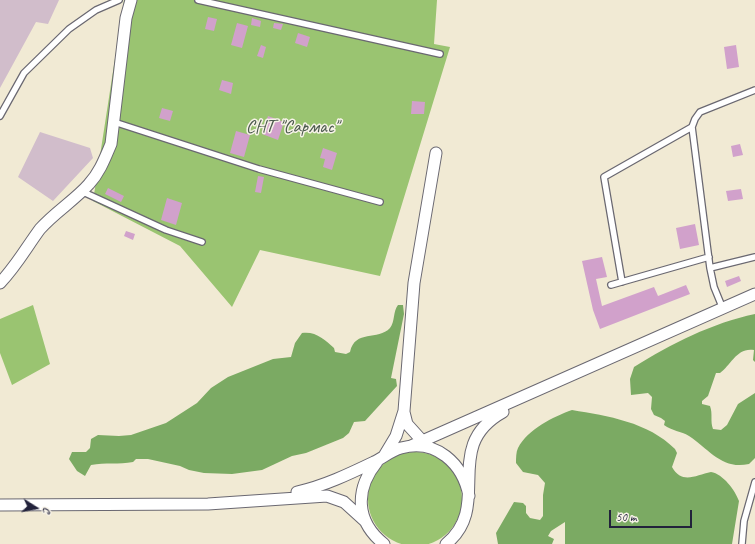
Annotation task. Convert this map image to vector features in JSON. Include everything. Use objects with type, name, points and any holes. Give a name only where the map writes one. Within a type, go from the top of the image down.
[{"type":"street","points":[[0,283],[15,267],[41,229],[89,184],[104,162],[111,144],[126,18],[131,0]]},
{"type":"street","points":[[372,544],[362,511],[361,492],[369,472],[381,458],[396,436],[404,411],[414,282],[436,153]]},
{"type":"street","points":[[271,499],[329,482],[396,450],[411,446],[755,294]]},
{"type":"street","points":[[446,544],[460,529],[466,518],[469,496],[469,462],[472,446],[479,432],[495,416],[549,386]]},
{"type":"street","points":[[404,411],[407,424],[421,441],[442,453],[457,465],[467,485],[469,496]]},
{"type":"street","points":[[411,446],[431,448]]},
{"type":"street","points":[[0,505],[208,504],[314,496],[333,498],[350,506],[384,544]]},
{"type":"lane","points":[[0,116],[24,73],[69,29],[96,10],[119,0]]},
{"type":"lane","points":[[198,0],[440,54]]},
{"type":"lane","points":[[723,308],[714,287],[710,268],[692,127],[700,112],[755,90]]},
{"type":"lane","points":[[114,122],[259,169],[380,202]]},
{"type":"lane","points":[[622,282],[604,177],[692,127]]},
{"type":"lane","points":[[81,191],[166,230],[202,242]]},
{"type":"lane","points":[[611,285],[709,257]]},
{"type":"lane","points":[[710,268],[755,257]]},
{"type":"lane","points":[[742,544],[744,521],[755,482]]},
{"type":"shaded area","points":[[0,0],[59,0],[48,24],[36,22],[0,88]]},
{"type":"shaded area","points":[[40,132],[90,148],[93,158],[53,201],[18,177]]},
{"type":"green space","name":"СНТ \"Сармас\"","points":[[124,0],[437,0],[434,44],[450,47],[380,276],[260,250],[232,307],[180,246],[93,201]]},
{"type":"green space","points":[[33,305],[50,364],[12,385],[0,353],[0,319]]},
{"type":"green space","points":[[398,305],[403,305],[404,314],[391,378],[396,379],[397,386],[365,421],[354,422],[349,433],[343,438],[306,453],[292,456],[262,470],[232,474],[204,473],[148,459],[136,459],[133,462],[128,463],[91,465],[85,476],[77,471],[69,459],[72,452],[86,452],[90,448],[91,439],[98,435],[131,435],[166,423],[197,403],[211,388],[228,377],[273,359],[291,357],[295,343],[302,333],[312,333],[324,339],[334,348],[335,352],[346,354],[350,352],[357,340],[385,332],[390,328]]},
{"type":"green space","points":[[755,314],[755,362],[753,360],[754,350],[743,351],[735,357],[724,370],[720,373],[716,373],[708,396],[702,401],[702,404],[710,406],[713,429],[721,430],[727,425],[738,404],[755,393],[755,458],[749,464],[731,464],[717,458],[689,436],[670,429],[664,425],[665,421],[654,415],[651,409],[652,397],[648,393],[631,395],[630,379],[634,367],[677,342],[723,323]]},
{"type":"green space","points":[[572,410],[613,418],[640,426],[653,432],[675,449],[677,453],[672,467],[680,476],[690,477],[711,472],[724,479],[735,492],[739,501],[732,544],[565,544],[565,522],[551,531],[548,536],[554,539],[552,544],[498,544],[496,533],[514,502],[523,503],[526,506],[526,513],[530,518],[540,520],[543,516],[543,495],[545,483],[538,475],[523,472],[516,463],[516,453],[518,448],[522,441],[534,429],[557,416]]},
{"type":"green space","points":[[415,452],[433,455],[448,466],[459,481],[462,499],[459,517],[448,532],[433,543],[415,546],[397,543],[382,532],[371,517],[368,499],[371,481],[382,466],[397,455]]},
{"type":"building","points":[[208,17],[217,19],[214,31],[205,29]]},
{"type":"building","points":[[252,18],[261,21],[260,27],[251,25]]},
{"type":"building","points":[[237,23],[248,26],[242,48],[231,45]]},
{"type":"building","points":[[274,23],[283,24],[281,30],[273,28]]},
{"type":"building","points":[[298,33],[310,37],[307,47],[295,43]]},
{"type":"building","points":[[261,45],[266,47],[263,58],[257,56]]},
{"type":"building","points":[[736,45],[739,67],[727,69],[724,47]]},
{"type":"building","points":[[222,80],[233,83],[231,94],[219,90]]},
{"type":"building","points":[[412,101],[425,102],[424,114],[411,114]]},
{"type":"building","points":[[162,108],[173,111],[170,121],[159,118]]},
{"type":"building","points":[[268,116],[284,122],[278,140],[262,134]]},
{"type":"building","points":[[236,131],[250,135],[244,157],[230,153]]},
{"type":"building","points":[[740,144],[743,155],[733,157],[731,146]]},
{"type":"building","points":[[323,148],[337,153],[332,170],[323,167],[325,159],[320,158]]},
{"type":"building","points":[[258,176],[264,177],[261,193],[255,192]]},
{"type":"building","points":[[108,188],[124,196],[121,202],[105,194]]},
{"type":"building","points":[[741,189],[743,199],[728,201],[726,191]]},
{"type":"building","points":[[167,198],[182,203],[176,225],[161,220]]},
{"type":"building","points":[[695,224],[699,245],[680,249],[676,228]]},
{"type":"building","points":[[126,231],[135,234],[133,240],[124,236]]},
{"type":"building","points":[[602,257],[607,277],[596,279],[602,306],[654,287],[658,296],[686,285],[690,294],[600,329],[593,310],[582,261]]},
{"type":"building","points":[[739,276],[741,281],[727,287],[725,281]]}]
